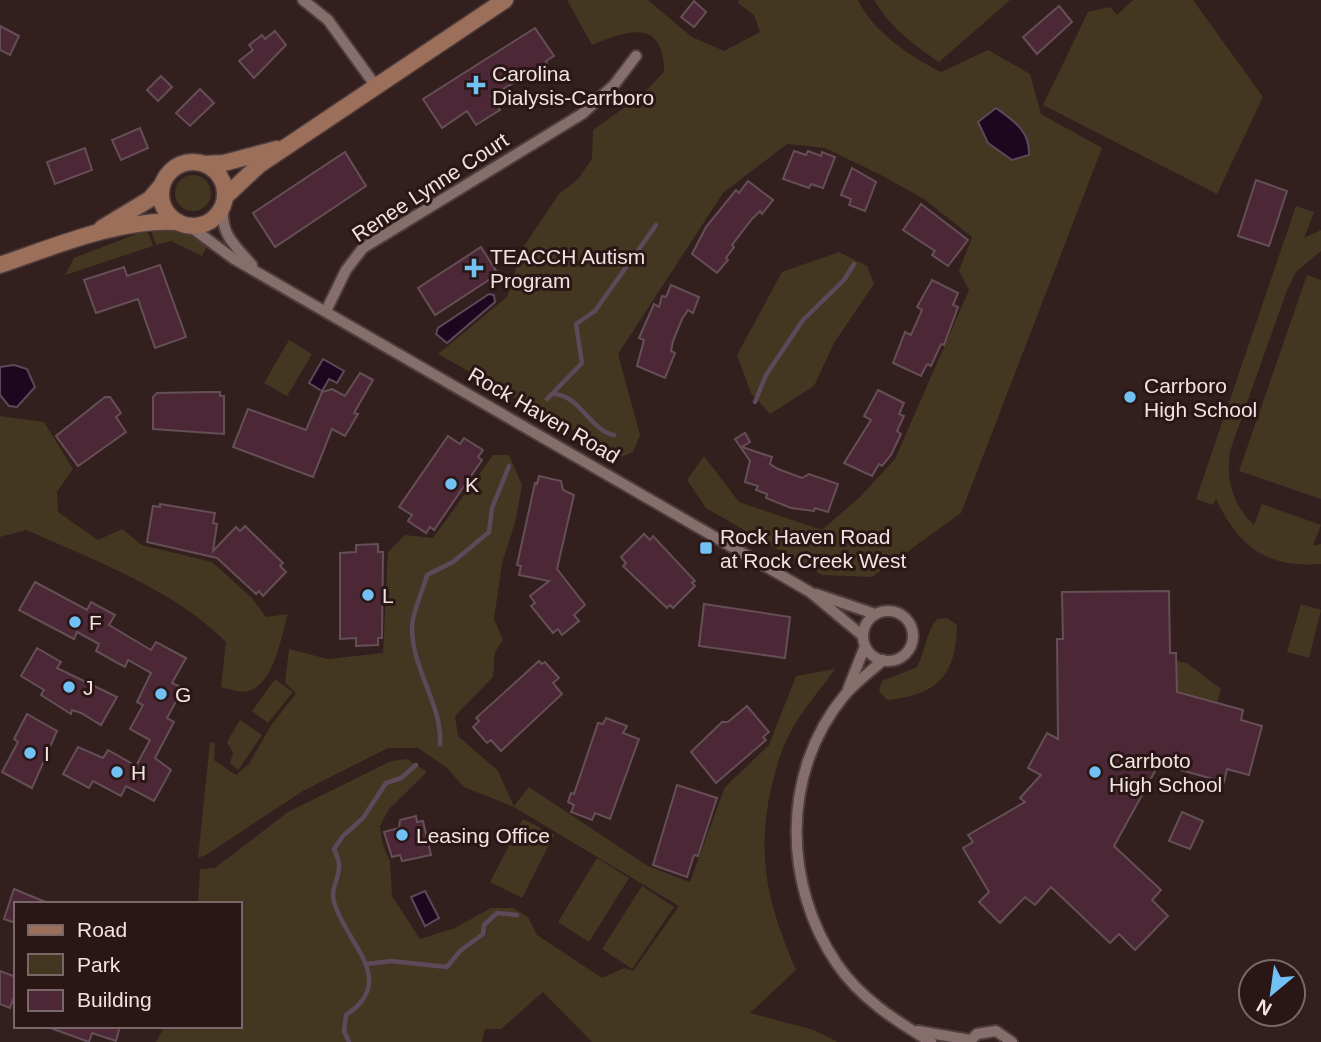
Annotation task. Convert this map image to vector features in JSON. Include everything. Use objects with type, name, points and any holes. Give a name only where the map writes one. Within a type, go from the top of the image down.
[{"type":"main road","points":[[0,265],[85,237],[145,223],[209,222],[246,175],[374,85],[505,0]]},
{"type":"main road","points":[[85,237],[134,210],[162,185],[174,167],[184,163],[231,162],[287,147]]},
{"type":"main road","points":[[205,164],[221,177],[224,202]]},
{"type":"main road","points":[[162,185],[163,206],[183,224]]},
{"type":"street","points":[[303,0],[328,20],[374,85]]},
{"type":"street","name":"Renee Lynne Court","points":[[326,311],[346,270],[363,248],[582,114],[614,85],[636,56]]},
{"type":"street","name":"Rock Haven Road","points":[[224,202],[222,225],[226,235],[259,272]]},
{"type":"street","name":"Rock Haven Road","points":[[183,224],[224,253],[810,592],[875,614]]},
{"type":"street","name":"Rock Haven Road","points":[[810,592],[883,660]]},
{"type":"street","name":"Rock Haven Road","points":[[845,695],[883,660],[898,658],[910,648],[913,632],[900,614],[885,611],[875,614],[864,627],[864,641],[845,695],[816,740],[799,789],[795,842],[807,902],[837,964],[875,1005],[930,1042]]},
{"type":"street","name":"Rock Haven Road","points":[[909,1029],[969,1041],[977,1034],[996,1031],[1012,1042]]},
{"type":"green space","points":[[567,0],[648,0],[692,37],[724,51],[760,32],[754,15],[738,3],[739,0],[858,0],[883,33],[905,51],[941,72],[988,50],[1030,74],[1041,114],[1102,148],[961,513],[872,577],[822,575],[706,508],[687,480],[704,456],[739,502],[822,530],[860,497],[895,459],[969,290],[959,271],[972,237],[924,199],[879,174],[825,148],[787,144],[723,193],[618,354],[640,435],[633,452],[621,457],[438,354],[507,297],[522,249],[559,194],[578,179],[592,159],[593,130],[642,95],[664,72],[658,43],[651,36],[631,33],[592,45]]},
{"type":"green space","points":[[874,0],[1010,0],[939,62],[903,35],[887,19]]},
{"type":"green space","points":[[1133,0],[1193,0],[1263,97],[1217,194],[1043,105],[1088,12],[1110,7],[1117,15]]},
{"type":"green space","points":[[193,175],[206,180],[211,193],[206,206],[193,211],[180,206],[175,193],[180,180]]},
{"type":"green space","points":[[1296,206],[1314,212],[1304,238],[1321,230],[1321,251],[1296,272],[1287,290],[1230,451],[1229,472],[1232,491],[1240,509],[1254,525],[1262,504],[1321,525],[1313,546],[1321,544],[1321,564],[1285,562],[1256,551],[1234,530],[1216,499],[1213,505],[1196,499]]},
{"type":"green space","points":[[154,227],[182,231],[207,246],[202,256],[171,241],[156,245],[152,234]]},
{"type":"green space","points":[[144,231],[149,235],[153,246],[65,275],[74,258]]},
{"type":"green space","points":[[839,252],[867,266],[874,284],[834,343],[814,386],[770,414],[751,393],[737,355],[782,272]]},
{"type":"green space","points":[[1307,275],[1321,280],[1321,499],[1239,471]]},
{"type":"green space","points":[[289,340],[312,354],[287,396],[264,383]]},
{"type":"green space","points":[[0,416],[44,422],[73,469],[57,492],[58,512],[98,540],[122,529],[142,545],[212,562],[252,598],[266,617],[288,614],[276,658],[265,679],[257,687],[245,691],[221,687],[226,642],[182,606],[157,591],[132,577],[26,530],[0,537]]},
{"type":"green space","points":[[493,455],[509,455],[522,485],[515,523],[502,563],[494,619],[503,640],[495,652],[493,677],[455,716],[458,736],[498,771],[514,806],[529,787],[648,866],[690,882],[725,787],[769,745],[796,676],[835,669],[787,739],[769,798],[764,844],[768,886],[779,926],[796,970],[750,1013],[814,1030],[838,1042],[592,1042],[543,992],[501,1029],[485,1029],[482,1042],[156,1042],[164,1028],[242,1028],[242,902],[198,902],[200,869],[215,868],[288,812],[391,761],[407,759],[427,772],[389,809],[380,826],[383,845],[390,861],[392,896],[420,939],[455,928],[491,908],[513,908],[528,917],[537,935],[602,978],[624,968],[633,971],[679,906],[514,807],[464,787],[446,767],[418,748],[388,748],[303,791],[198,858],[210,742],[215,743],[214,760],[236,775],[249,764],[270,727],[296,693],[285,683],[289,649],[328,659],[383,653],[388,552],[405,535],[433,538]]},
{"type":"green space","points":[[1301,604],[1321,610],[1309,658],[1287,652]]},
{"type":"green space","points":[[947,618],[957,625],[956,642],[953,657],[941,679],[919,693],[887,700],[879,691],[882,681],[917,667],[933,624],[937,619]]},
{"type":"green space","points":[[1176,661],[1187,663],[1221,689],[1217,703],[1177,692]]},
{"type":"green space","points":[[275,679],[293,692],[268,723],[252,711]]},
{"type":"green space","points":[[240,720],[262,735],[238,770],[230,763],[233,753],[227,742]]},
{"type":"green space","points":[[523,819],[554,835],[522,898],[490,882]]},
{"type":"green space","points":[[597,858],[629,878],[589,942],[558,922]]},
{"type":"green space","points":[[642,886],[674,907],[632,969],[602,949]]},
{"type":"shaded area","points":[[996,108],[1015,122],[1024,133],[1029,155],[1012,160],[988,143],[978,122]]},
{"type":"shaded area","points":[[489,294],[494,295],[495,302],[447,343],[436,334],[438,328]]},
{"type":"shaded area","points":[[323,359],[344,371],[337,383],[329,379],[322,391],[309,383]]},
{"type":"shaded area","points":[[14,365],[27,369],[35,387],[17,407],[9,406],[0,395],[0,367]]},
{"type":"shaded area","points":[[425,891],[439,918],[425,926],[411,897]]},
{"type":"building","points":[[694,1],[706,12],[694,27],[681,17]]},
{"type":"building","points":[[1059,6],[1072,22],[1037,54],[1023,37]]},
{"type":"building","points":[[0,26],[19,36],[10,55],[0,50]]},
{"type":"building","name":"Carolina Dialysis-Carrboro","points":[[535,28],[554,56],[546,61],[547,63],[491,96],[500,110],[476,125],[467,111],[442,128],[423,99]]},
{"type":"building","points":[[275,31],[286,45],[254,78],[239,61],[253,50],[249,45],[262,35],[265,39]]},
{"type":"building","points":[[161,76],[172,87],[158,101],[147,90]]},
{"type":"building","points":[[200,89],[214,103],[190,126],[176,113]]},
{"type":"building","points":[[140,128],[148,148],[121,160],[112,140]]},
{"type":"building","points":[[85,148],[92,170],[55,184],[47,162]]},
{"type":"building","points":[[794,151],[806,155],[808,151],[821,156],[822,152],[835,157],[823,188],[811,184],[809,188],[783,179]]},
{"type":"building","points":[[345,152],[366,186],[275,247],[253,213]]},
{"type":"building","points":[[852,168],[876,182],[865,211],[849,205],[851,199],[841,195]]},
{"type":"building","points":[[1256,180],[1287,191],[1269,246],[1238,236]]},
{"type":"building","points":[[748,181],[773,200],[762,214],[760,211],[752,219],[732,245],[734,247],[726,258],[728,260],[717,273],[692,254],[706,227],[736,190],[739,193]]},
{"type":"building","points":[[921,204],[968,240],[948,266],[932,255],[935,251],[903,230]]},
{"type":"building","points":[[481,247],[498,274],[435,315],[418,288]]},
{"type":"building","points":[[160,265],[186,337],[155,348],[138,299],[96,313],[84,280],[124,267],[127,276]]},
{"type":"building","points":[[932,280],[958,293],[953,305],[958,307],[944,345],[941,344],[931,366],[927,364],[921,376],[893,363],[905,332],[911,335],[922,310],[917,307]]},
{"type":"building","points":[[671,285],[699,297],[693,313],[688,310],[682,319],[673,341],[671,351],[675,353],[665,378],[637,366],[644,340],[639,338],[654,304],[659,307],[662,296],[666,297]]},
{"type":"building","points":[[360,373],[373,380],[354,413],[358,414],[345,436],[332,429],[313,477],[233,447],[248,409],[306,430],[322,392],[332,389],[345,396]]},
{"type":"building","points":[[878,390],[904,403],[899,414],[904,416],[897,431],[901,434],[891,455],[882,466],[879,464],[872,476],[844,463],[871,420],[864,416]]},
{"type":"building","points":[[220,392],[220,396],[224,396],[224,434],[153,429],[153,397],[157,393]]},
{"type":"building","points":[[105,397],[110,397],[121,413],[116,417],[126,432],[78,466],[56,436]]},
{"type":"building","points":[[745,433],[750,442],[742,447],[772,457],[770,464],[778,469],[802,478],[809,474],[838,484],[828,512],[815,508],[814,511],[791,508],[766,498],[767,494],[756,490],[758,486],[745,482],[750,461],[735,439]]},
{"type":"building","name":"K","points":[[448,436],[460,444],[464,438],[483,450],[478,457],[482,460],[434,530],[430,527],[426,533],[408,521],[412,515],[399,507]]},
{"type":"building","points":[[539,476],[561,481],[563,490],[574,495],[557,569],[585,605],[574,615],[579,621],[562,635],[558,629],[553,633],[531,606],[535,603],[530,596],[549,581],[519,575],[521,566],[517,565],[535,483],[537,484]]},
{"type":"building","points":[[160,504],[215,513],[213,523],[217,524],[213,551],[236,527],[240,531],[245,526],[283,563],[280,566],[286,572],[263,596],[259,591],[256,594],[217,558],[147,542],[153,506],[160,507]]},
{"type":"building","points":[[644,534],[650,540],[653,536],[695,581],[692,583],[695,586],[673,608],[670,605],[667,608],[623,566],[626,563],[621,557]]},
{"type":"building","name":"L","points":[[378,544],[378,552],[383,552],[382,638],[378,638],[378,645],[356,646],[356,638],[340,639],[340,553],[356,552],[356,545]]},
{"type":"building","points":[[35,582],[87,610],[91,602],[115,615],[109,625],[151,650],[156,642],[186,658],[172,683],[183,688],[167,718],[174,722],[155,758],[171,770],[154,801],[126,786],[121,796],[93,781],[89,788],[63,774],[78,747],[103,758],[108,750],[136,766],[150,740],[130,729],[143,705],[137,702],[151,673],[128,660],[125,667],[96,651],[99,644],[77,632],[74,639],[19,610]]},
{"type":"building","name":"Carrboto High School","points":[[1169,591],[1170,653],[1176,653],[1177,692],[1243,710],[1241,720],[1262,726],[1249,775],[1227,769],[1224,782],[1159,764],[1114,846],[1161,890],[1152,900],[1168,916],[1135,950],[1119,934],[1110,943],[1051,887],[1035,905],[1025,897],[1000,923],[979,902],[989,892],[963,848],[973,842],[968,835],[1025,802],[1020,798],[1041,775],[1028,768],[1047,733],[1058,739],[1057,639],[1063,639],[1062,592]]},
{"type":"building","points":[[704,604],[790,617],[785,658],[699,646]]},
{"type":"building","name":"J","points":[[37,648],[61,662],[57,668],[117,697],[101,725],[81,713],[72,710],[71,714],[41,695],[44,690],[21,676]]},
{"type":"building","points":[[539,661],[542,664],[545,662],[559,678],[553,683],[562,694],[501,751],[491,740],[487,743],[473,727],[479,721],[476,718]]},
{"type":"building","points":[[747,706],[769,732],[763,737],[766,740],[716,783],[691,752],[722,722],[728,722]]},
{"type":"building","name":"I","points":[[27,714],[57,731],[32,788],[2,772],[18,742],[14,739]]},
{"type":"building","points":[[606,718],[627,726],[623,733],[639,739],[610,819],[595,813],[592,820],[571,812],[574,805],[568,802],[571,793],[574,794],[598,723],[603,724]]},
{"type":"building","points":[[677,785],[717,798],[698,856],[694,855],[687,877],[653,865]]},
{"type":"building","points":[[1182,812],[1203,821],[1190,849],[1169,841]]},
{"type":"building","name":"Leasing Office","points":[[416,816],[417,822],[423,821],[431,855],[402,861],[400,855],[392,857],[384,832],[399,828],[400,820]]},
{"type":"building","points":[[14,889],[46,902],[14,902],[14,922],[4,919]]},
{"type":"building","points":[[0,971],[14,976],[14,997],[10,1008],[0,1004]]},
{"type":"building","points":[[50,1028],[119,1028],[116,1041],[92,1033],[89,1042]]},
{"type":"waterway","points":[[547,399],[582,363],[576,324],[595,311],[656,225]]},
{"type":"waterway","points":[[755,402],[766,375],[803,320],[844,280],[854,264]]},
{"type":"waterway","points":[[555,394],[572,401],[598,427],[614,435]]},
{"type":"waterway","points":[[440,744],[437,716],[413,643],[414,615],[427,575],[453,562],[489,532],[492,508],[509,466]]},
{"type":"waterway","points":[[349,1042],[344,1031],[346,1015],[361,1002],[368,988],[369,975],[334,902],[333,892],[339,865],[334,849],[343,836],[363,818],[386,783],[401,778],[416,765]]},
{"type":"waterway","points":[[367,964],[391,961],[447,967],[460,951],[483,934],[484,925],[497,913],[517,915]]},
{"type":"place","name":"Carolina Dialysis-Carrboro","points":[[476,85]]},
{"type":"place","name":"TEACCH Autism Program","points":[[474,268]]},
{"type":"place","name":"Carrboro High School","points":[[1130,397]]},
{"type":"place","name":"K","points":[[451,484]]},
{"type":"place","name":"Rock Haven Road at Rock Creek West","points":[[706,548]]},
{"type":"place","name":"L","points":[[368,595]]},
{"type":"place","name":"F","points":[[75,622]]},
{"type":"place","name":"J","points":[[69,687]]},
{"type":"place","name":"G","points":[[161,694]]},
{"type":"place","name":"I","points":[[30,753]]},
{"type":"place","name":"H","points":[[117,772]]},
{"type":"place","name":"Carrboto High School","points":[[1095,772]]},
{"type":"place","name":"Leasing Office","points":[[402,835]]}]
